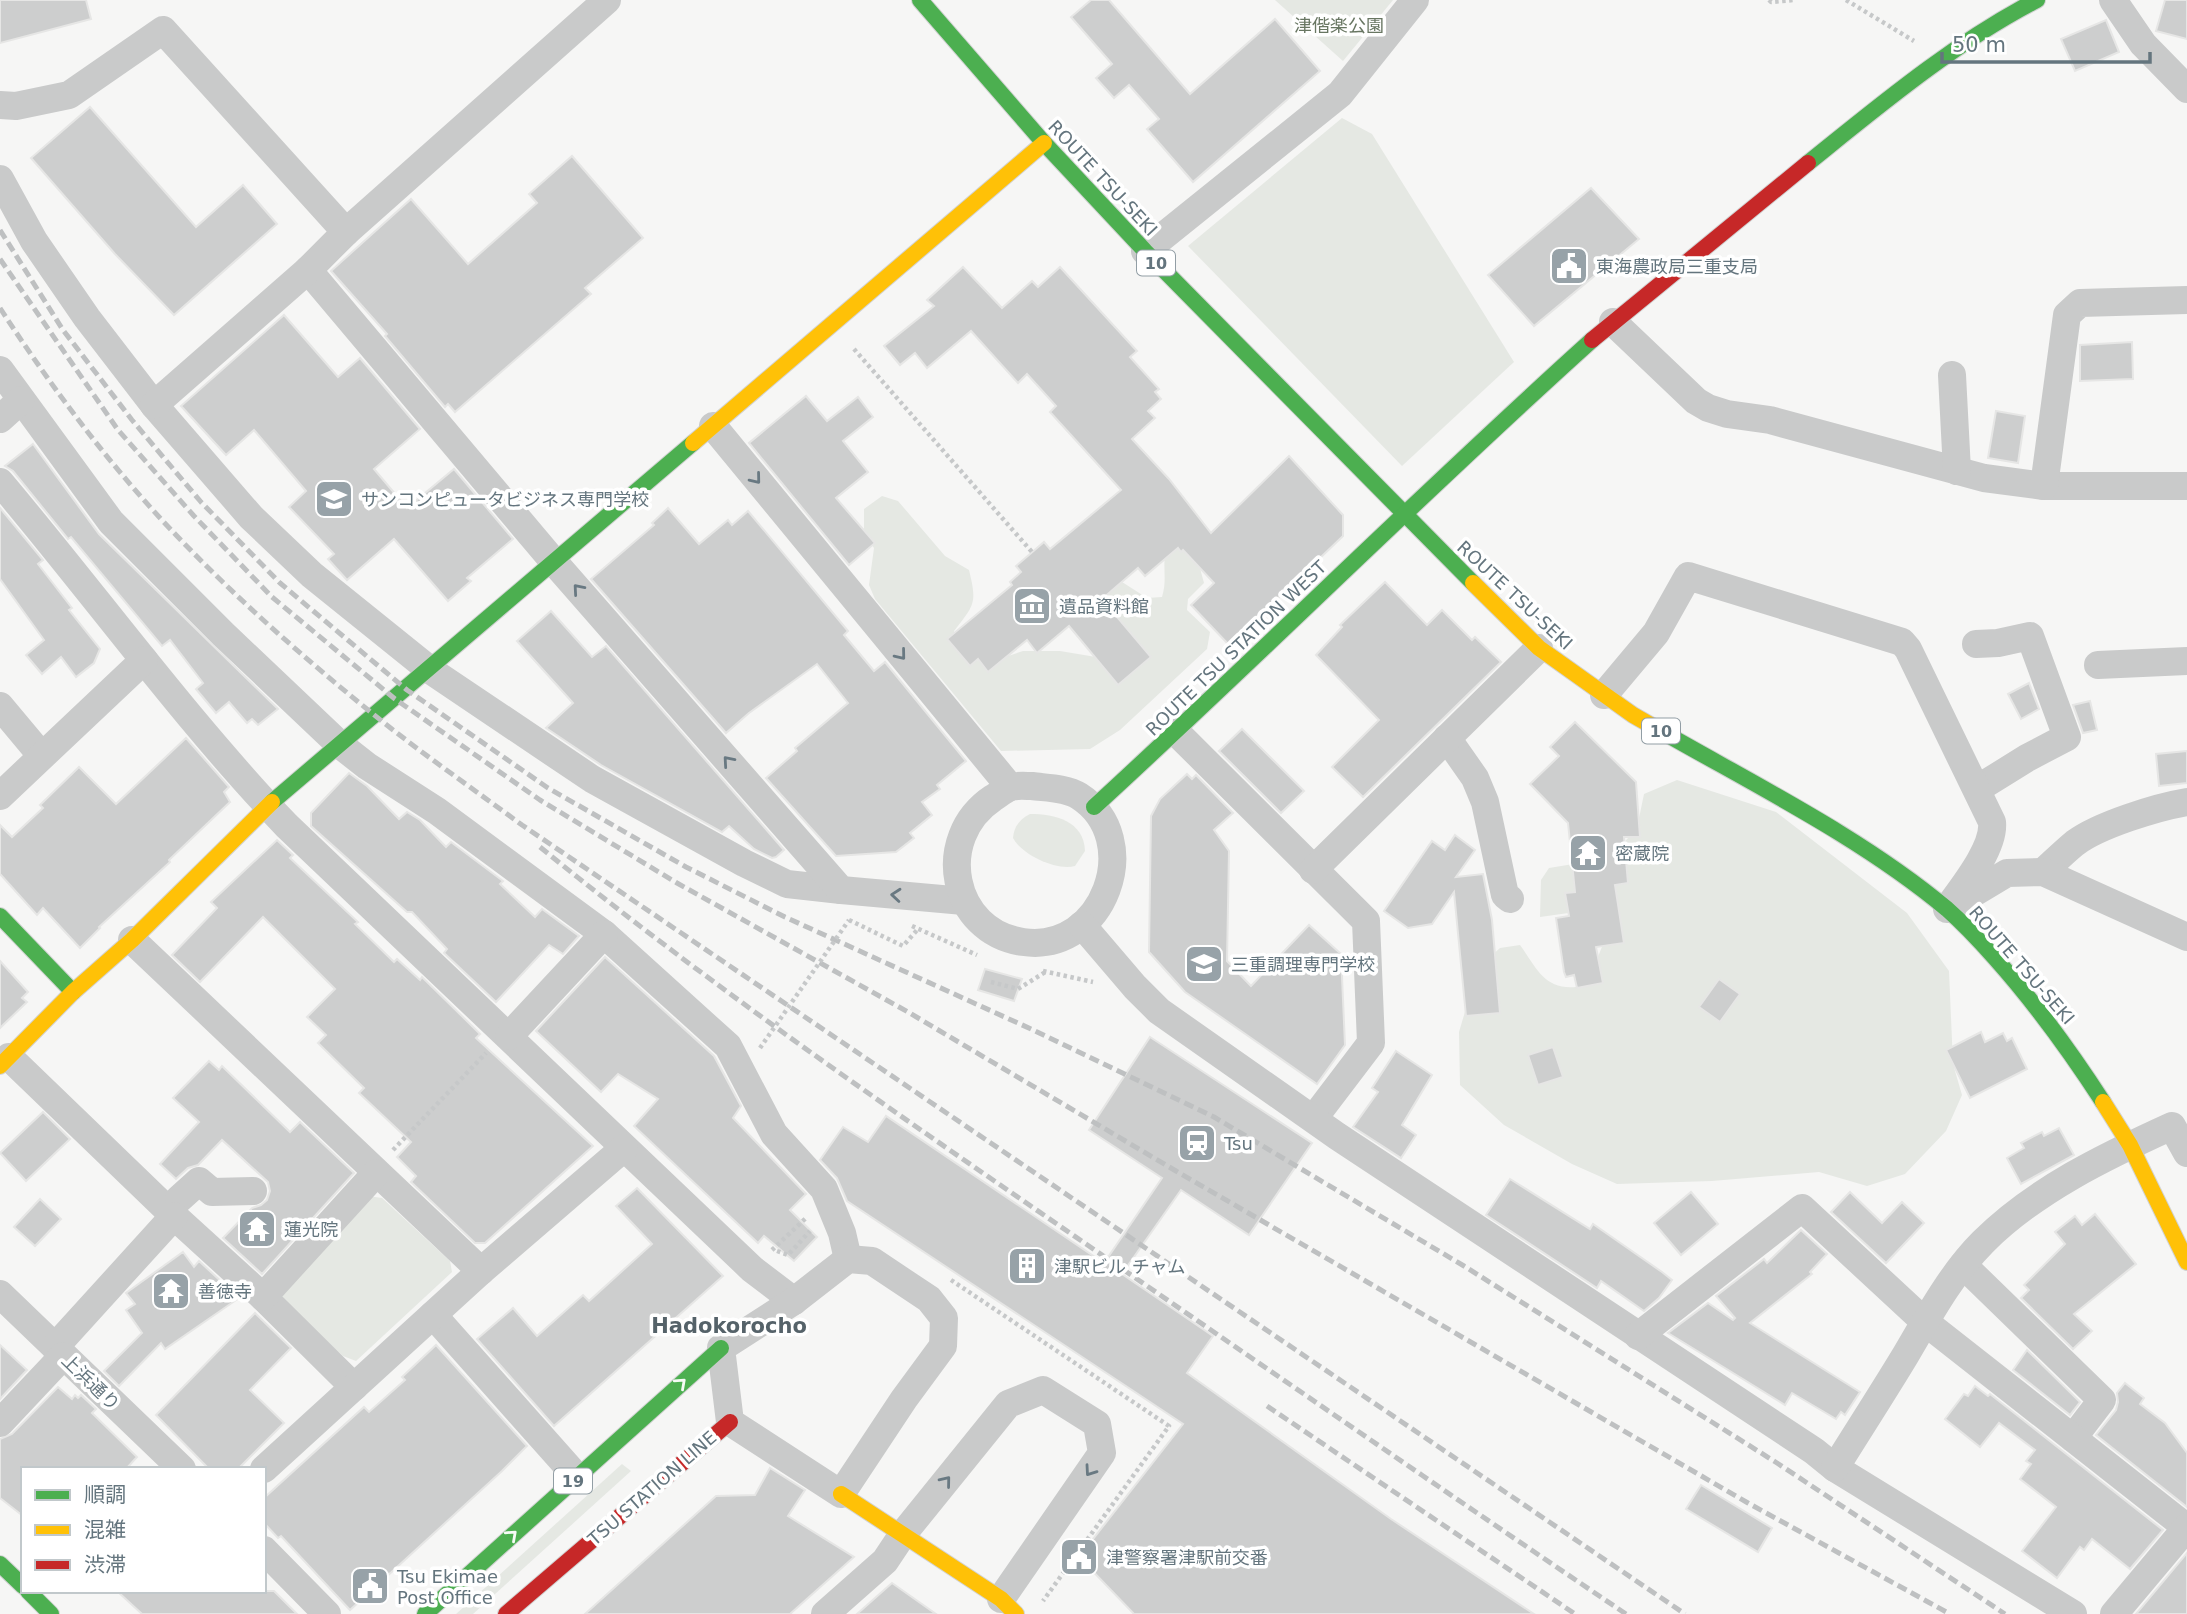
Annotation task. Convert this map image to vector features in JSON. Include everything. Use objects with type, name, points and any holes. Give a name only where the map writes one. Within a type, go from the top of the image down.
[{"type":"main road","name":"ROUTE TSU-SEKI","points":[[920,0],[1044,143],[1145,251],[1403,516],[1539,648],[1633,715],[1862,847],[1947,909],[1974,935],[2034,1002],[2073,1055],[2130,1145],[2187,1262]]},
{"type":"main road","name":"ROUTE TSU STATION WEST","points":[[1094,807],[1497,426],[1613,322],[1864,118],[1943,59],[2037,0]]},
{"type":"main road","points":[[5,1062],[268,806],[1044,143]]},
{"type":"main road","points":[[0,916],[74,992]]},
{"type":"main road","name":"19","points":[[425,1614],[720,1348]]},
{"type":"main road","name":"TSU STATION LINE","points":[[506,1614],[730,1422]]},
{"type":"main road","points":[[841,1494],[1009,1606]]},
{"type":"main road","points":[[0,1564],[21,1584]]},
{"type":"main road","points":[[30,1593],[51,1614]]},
{"type":"street","points":[[154,405],[607,0]]},
{"type":"street","points":[[1145,251],[1340,94],[1415,0]]},
{"type":"street","points":[[2113,0],[2143,44],[2187,89]]},
{"type":"street","points":[[0,105],[16,106],[69,95],[163,30],[346,232]]},
{"type":"street","points":[[0,179],[41,252],[87,317],[154,405],[251,517],[312,575],[430,670],[593,779],[787,884],[964,901]]},
{"type":"street","points":[[308,270],[554,562],[841,890]]},
{"type":"street","points":[[2044,486],[2067,315],[2080,303],[2187,300]]},
{"type":"street","points":[[1613,322],[1680,387],[1708,408],[1727,414],[1770,420],[1984,478],[2044,486],[2187,486]]},
{"type":"street","points":[[0,370],[111,522],[223,634],[339,744],[367,766],[437,811],[604,934],[728,1046],[774,1134],[824,1189],[842,1233],[848,1259]]},
{"type":"street","points":[[1952,375],[1957,471]]},
{"type":"street","points":[[0,419],[21,400]]},
{"type":"street","points":[[713,426],[1010,787]]},
{"type":"street","points":[[0,482],[144,660],[268,806],[508,1034],[624,1149],[752,1269],[794,1301]]},
{"type":"street","points":[[1604,695],[1656,633],[1688,576],[1902,642],[1908,649],[1992,822],[1993,832],[1980,863],[1947,909]]},
{"type":"street","points":[[1976,644],[2030,636],[2067,737],[1977,789]]},
{"type":"street","points":[[1313,870],[1539,648]]},
{"type":"street","points":[[0,796],[144,660]]},
{"type":"street","points":[[2098,665],[2187,661]]},
{"type":"street","points":[[0,706],[41,755]]},
{"type":"street","points":[[1176,732],[1366,921],[1371,1042],[1314,1118]]},
{"type":"street","points":[[1447,738],[1475,778],[1485,802],[1505,895],[1510,899]]},
{"type":"street","points":[[1032,786],[1076,794],[1094,807],[1105,824],[1111,846],[1112,871],[1106,895],[1092,917],[1073,933],[1049,942],[1024,943],[1000,935],[979,921],[964,901],[956,875],[957,849],[967,824],[985,804],[1010,787],[1032,786]]},
{"type":"street","points":[[2043,872],[2077,841],[2120,821],[2168,805],[2187,802]]},
{"type":"street","points":[[1947,909],[2007,873],[2043,872],[2187,937]]},
{"type":"street","points":[[1082,925],[1159,1011],[1337,1136],[1814,1451],[1835,1468],[2073,1614]]},
{"type":"street","points":[[508,1034],[604,934]]},
{"type":"street","points":[[132,940],[481,1271]]},
{"type":"street","points":[[5,1062],[176,1207],[354,1387]]},
{"type":"street","points":[[1835,1468],[1925,1322],[1963,1265],[1983,1242],[2013,1216],[2094,1164],[2172,1126],[2187,1153]]},
{"type":"street","points":[[266,1467],[481,1271],[624,1149]]},
{"type":"street","points":[[263,1297],[376,1173]]},
{"type":"street","points":[[0,1423],[199,1181],[237,1215]]},
{"type":"street","points":[[212,1192],[253,1191]]},
{"type":"street","points":[[1638,1336],[1802,1208],[1925,1322],[2186,1527],[2114,1614]]},
{"type":"street","points":[[730,1422],[720,1348],[794,1301],[848,1259],[872,1261],[929,1299],[944,1318],[943,1346],[841,1494]]},
{"type":"street","points":[[1963,1265],[2102,1400],[2073,1438]]},
{"type":"street","name":"上浜通り","points":[[0,1294],[180,1467]]},
{"type":"street","points":[[433,1315],[577,1477]]},
{"type":"street","points":[[825,1614],[885,1562],[903,1534],[1008,1404],[1042,1390],[1097,1424],[1102,1453],[1009,1606]]},
{"type":"street","name":"TSU STATION LINE","points":[[730,1422],[841,1494]]},
{"type":"street","points":[[266,1552],[327,1614]]},
{"type":"path","points":[[1769,0],[1794,0]]},
{"type":"path","points":[[1846,0],[1943,59]]},
{"type":"path","points":[[832,324],[1031,552]]},
{"type":"path","points":[[760,1048],[849,920],[903,946],[918,929]]},
{"type":"path","points":[[906,923],[980,956]]},
{"type":"path","points":[[1034,968],[1087,979],[1096,984]]},
{"type":"path","points":[[991,982],[1018,989],[1047,971]]},
{"type":"path","points":[[376,1173],[384,1159],[508,1034]]},
{"type":"path","points":[[788,1255],[810,1231]]},
{"type":"green space","name":"津偕楽公園","points":[[1275,0],[1393,0],[1343,61]]},
{"type":"green space","points":[[1342,118],[1372,134],[1514,362],[1402,466],[1188,246]]},
{"type":"green space","points":[[882,496],[898,501],[945,556],[969,570],[973,590],[972,603],[954,631],[954,637],[976,660],[987,663],[1023,651],[1060,651],[1096,657],[1113,621],[1103,594],[1119,580],[1147,598],[1162,597],[1165,554],[1192,539],[1204,583],[1188,599],[1187,610],[1210,632],[1207,649],[1120,730],[1090,749],[1001,751],[875,599],[869,585],[874,548],[864,534],[864,509]]},
{"type":"green space","points":[[1677,780],[1776,812],[1907,913],[1949,971],[1953,1064],[1962,1095],[1946,1131],[1905,1174],[1867,1186],[1819,1172],[1712,1181],[1617,1184],[1572,1164],[1504,1125],[1460,1085],[1459,1032],[1478,968],[1500,948],[1520,945],[1536,969],[1548,981],[1565,987],[1576,987],[1594,967],[1609,929],[1597,909],[1540,917],[1541,880],[1549,868],[1610,858],[1637,828],[1644,794]]},
{"type":"green space","points":[[1030,814],[1058,818],[1074,826],[1080,833],[1085,851],[1075,866],[1049,864],[1032,856],[1017,844],[1013,838],[1016,826]]},
{"type":"green space","points":[[368,1196],[382,1198],[450,1261],[452,1272],[356,1361],[343,1356],[282,1300],[283,1289]]},
{"type":"green space","points":[[622,1464],[631,1471],[473,1614],[456,1614]]},
{"type":"building","points":[[0,0],[86,0],[91,19],[0,43]]},
{"type":"building","points":[[1091,0],[1109,0],[1190,94],[1275,19],[1320,71],[1193,182],[1147,129],[1159,119],[1129,85],[1114,98],[1096,78],[1112,64],[1071,17]]},
{"type":"building","points":[[2165,0],[2187,0],[2187,39],[2156,31]]},
{"type":"building","points":[[2106,20],[2119,52],[2075,71],[2061,39]]},
{"type":"building","points":[[90,107],[196,227],[243,185],[277,224],[174,315],[115,254],[31,158]]},
{"type":"building","points":[[572,156],[643,238],[585,288],[591,294],[455,412],[448,404],[445,407],[385,336],[387,334],[331,271],[411,199],[468,264],[537,203],[529,194]]},
{"type":"building","points":[[1591,188],[1639,239],[1534,326],[1488,275]]},
{"type":"building","points":[[963,267],[1002,308],[1032,281],[1038,287],[1060,267],[1137,351],[1130,357],[1159,389],[1155,392],[1161,399],[1148,411],[1155,418],[1132,439],[1169,479],[1211,533],[1289,456],[1343,515],[1343,536],[1229,645],[1191,605],[1214,583],[1183,550],[1181,552],[1178,548],[1145,576],[1138,568],[1102,599],[1151,657],[1118,685],[1069,626],[1037,653],[1027,640],[988,672],[978,659],[970,666],[947,639],[1012,585],[1010,582],[1021,572],[1016,566],[1044,542],[1050,549],[1121,490],[1050,412],[1056,406],[1027,374],[1018,383],[971,331],[927,368],[915,353],[900,365],[884,346],[934,306],[927,300]]},
{"type":"building","points":[[284,315],[338,377],[360,358],[420,429],[374,469],[407,508],[454,469],[513,539],[467,578],[471,581],[448,601],[394,539],[347,580],[328,559],[334,554],[289,507],[306,491],[254,430],[226,455],[181,406]]},
{"type":"building","points":[[2132,342],[2133,379],[2080,381],[2080,345]]},
{"type":"building","points":[[806,396],[827,421],[858,397],[873,417],[843,441],[868,472],[836,498],[875,543],[849,565],[749,443]]},
{"type":"building","points":[[1996,411],[2025,416],[2018,463],[1988,458]]},
{"type":"building","points":[[33,444],[99,534],[278,709],[258,725],[252,719],[247,723],[229,702],[216,713],[196,689],[203,683],[170,640],[162,646],[71,537],[68,539],[13,471],[5,466]]},
{"type":"building","points":[[0,508],[43,560],[38,564],[100,649],[94,663],[76,677],[61,657],[42,674],[26,655],[44,640],[0,579]]},
{"type":"building","points":[[668,508],[699,544],[728,520],[732,525],[748,511],[848,631],[844,635],[874,671],[885,662],[966,761],[937,785],[940,789],[922,802],[932,815],[910,833],[914,838],[896,852],[836,856],[766,778],[797,751],[795,748],[848,703],[817,664],[726,733],[591,579],[654,525],[652,523]]},
{"type":"building","points":[[1385,582],[1427,625],[1442,610],[1472,640],[1475,637],[1501,662],[1363,797],[1332,767],[1379,720],[1316,655],[1342,627],[1340,625]]},
{"type":"building","points":[[551,611],[592,657],[606,646],[784,850],[772,858],[754,849],[729,826],[722,832],[601,765],[546,728],[573,703],[517,641]]},
{"type":"building","points":[[2029,683],[2039,709],[2021,719],[2008,694]]},
{"type":"building","points":[[2090,701],[2097,730],[2083,733],[2073,705]]},
{"type":"building","points":[[1575,722],[1636,782],[1640,837],[1624,837],[1628,883],[1615,885],[1624,943],[1596,947],[1603,983],[1577,988],[1574,975],[1566,977],[1564,972],[1556,918],[1569,916],[1565,893],[1575,892],[1568,823],[1530,784],[1559,756],[1550,747]]},
{"type":"building","points":[[1242,729],[1304,791],[1281,813],[1219,751]]},
{"type":"building","points":[[186,738],[229,787],[224,792],[230,802],[80,948],[43,908],[37,915],[0,874],[0,825],[12,837],[43,808],[40,805],[79,767],[116,804]]},
{"type":"building","points":[[2187,751],[2187,783],[2159,786],[2156,754]]},
{"type":"building","points":[[349,773],[367,786],[399,819],[407,812],[420,820],[446,847],[451,842],[503,881],[500,884],[535,917],[542,909],[579,936],[563,954],[549,945],[496,1002],[444,953],[447,949],[412,912],[407,912],[311,826],[311,813]]},
{"type":"building","points":[[1187,774],[1192,779],[1196,775],[1233,813],[1214,830],[1229,851],[1227,961],[1251,986],[1309,925],[1341,954],[1345,1045],[1317,1084],[1185,992],[1149,952],[1151,816],[1160,799]]},
{"type":"building","points":[[1455,835],[1475,850],[1456,877],[1483,874],[1492,920],[1500,1013],[1466,1016],[1454,892],[1432,924],[1408,928],[1384,911],[1432,841],[1445,850]]},
{"type":"building","points":[[277,840],[293,855],[290,858],[358,922],[355,924],[394,962],[397,959],[420,980],[422,977],[480,1034],[476,1038],[593,1146],[485,1243],[475,1243],[411,1182],[416,1176],[397,1157],[411,1142],[359,1093],[364,1088],[318,1043],[326,1035],[307,1017],[335,989],[263,917],[200,982],[172,955],[217,908],[211,902]]},
{"type":"building","points":[[605,957],[714,1056],[741,1106],[733,1118],[806,1194],[790,1210],[817,1237],[794,1261],[764,1236],[758,1243],[634,1126],[658,1099],[618,1074],[601,1092],[536,1031]]},
{"type":"building","points":[[0,961],[28,992],[22,998],[27,1002],[0,1028]]},
{"type":"building","points":[[985,969],[1022,979],[1014,1001],[978,990]]},
{"type":"building","points":[[1719,979],[1740,994],[1720,1022],[1699,1007]]},
{"type":"building","points":[[1981,1032],[1985,1042],[2003,1033],[2007,1041],[2012,1038],[2027,1069],[1970,1098],[1946,1050]]},
{"type":"building","points":[[1150,1037],[1312,1143],[1249,1235],[1181,1190],[1122,1274],[1213,1336],[1187,1373],[1391,1519],[1534,1614],[1134,1614],[1079,1557],[1183,1424],[847,1201],[837,1178],[820,1160],[843,1127],[868,1142],[886,1116],[1104,1263],[1162,1178],[1089,1130]]},
{"type":"building","points":[[1553,1047],[1563,1077],[1538,1085],[1528,1055]]},
{"type":"building","points":[[1396,1051],[1432,1075],[1402,1125],[1416,1135],[1401,1158],[1353,1127],[1378,1092],[1372,1088]]},
{"type":"building","points":[[209,1061],[219,1070],[222,1066],[290,1132],[300,1122],[354,1173],[262,1274],[223,1238],[252,1208],[267,1200],[270,1191],[268,1182],[222,1140],[198,1165],[188,1168],[176,1179],[160,1164],[199,1122],[173,1098]]},
{"type":"building","points":[[43,1112],[70,1139],[26,1181],[0,1153]]},
{"type":"building","points":[[2059,1128],[2074,1155],[2021,1184],[2007,1158],[2024,1148],[2021,1143],[2042,1132],[2044,1136]]},
{"type":"building","points":[[1510,1179],[1590,1229],[1593,1224],[1672,1280],[1659,1298],[1644,1311],[1601,1281],[1597,1288],[1486,1215]]},
{"type":"building","points":[[637,1188],[723,1276],[554,1426],[477,1339],[513,1308],[537,1336],[583,1295],[589,1301],[652,1244],[616,1206]]},
{"type":"building","points":[[1691,1192],[1718,1224],[1681,1255],[1654,1223]]},
{"type":"building","points":[[1850,1192],[1882,1223],[1902,1202],[1924,1223],[1886,1263],[1831,1212]]},
{"type":"building","points":[[40,1199],[61,1219],[35,1246],[14,1227]]},
{"type":"building","points":[[2095,1214],[2136,1264],[2074,1314],[2092,1331],[2073,1349],[2021,1298],[2029,1290],[2024,1285],[2065,1244],[2055,1232],[2075,1216],[2082,1225]]},
{"type":"building","points":[[1801,1230],[1827,1254],[1810,1272],[1812,1274],[1750,1323],[1860,1392],[1845,1415],[1841,1412],[1836,1419],[1792,1393],[1785,1405],[1668,1333],[1708,1303],[1733,1320],[1735,1318],[1716,1296],[1764,1259],[1767,1263]]},
{"type":"building","points":[[183,1252],[194,1267],[199,1261],[239,1298],[165,1349],[161,1343],[119,1386],[104,1371],[142,1333],[126,1310],[135,1304],[126,1293]]},
{"type":"building","points":[[255,1313],[291,1348],[250,1390],[284,1423],[240,1467],[207,1467],[156,1415]]},
{"type":"building","points":[[0,1345],[27,1370],[0,1399]]},
{"type":"building","points":[[436,1345],[527,1446],[350,1610],[281,1536],[278,1538],[266,1525],[266,1496],[364,1407],[369,1412],[405,1380],[402,1377]]},
{"type":"building","points":[[2027,1350],[2080,1402],[2070,1415],[2013,1370]]},
{"type":"building","points":[[2125,1383],[2144,1398],[2140,1404],[2165,1423],[2187,1453],[2187,1507],[2096,1435],[2116,1410],[2117,1393]]},
{"type":"building","points":[[1975,1386],[1988,1396],[1990,1394],[2163,1530],[2130,1569],[2092,1539],[2084,1550],[2080,1547],[2057,1578],[2022,1551],[2056,1507],[2020,1479],[2031,1464],[2026,1461],[2035,1450],[1999,1423],[1980,1447],[1945,1419],[1964,1394],[1968,1396]]},
{"type":"building","points":[[58,1387],[72,1399],[75,1395],[78,1398],[81,1395],[96,1409],[92,1413],[137,1457],[128,1467],[21,1467],[21,1514],[0,1498],[0,1439],[12,1434]]},
{"type":"building","points":[[770,1468],[805,1490],[788,1516],[854,1557],[790,1614],[585,1614],[716,1496],[755,1495]]},
{"type":"building","points":[[1701,1485],[1772,1528],[1758,1552],[1686,1509]]},
{"type":"building","points":[[2187,1553],[2187,1614],[2136,1614]]},
{"type":"building","points":[[892,1583],[936,1614],[857,1614]]},
{"type":"building","points":[[274,1591],[297,1614],[142,1614],[119,1593]]},
{"type":"railway","points":[[0,230],[63,330],[132,420],[201,502],[280,583],[407,690],[548,788],[686,867],[785,917],[1031,1029],[1214,1117],[1464,1266],[1777,1463],[2005,1614]]},
{"type":"railway","points":[[0,259],[118,430],[194,516],[272,597],[395,699],[540,800],[677,883],[908,1012],[1748,1503],[1950,1614]]},
{"type":"railway","points":[[0,308],[83,426],[128,482],[176,535],[272,628],[428,757],[522,825],[1685,1614]]},
{"type":"railway","points":[[540,847],[673,951],[877,1100],[1626,1614]]},
{"type":"railway","points":[[1267,1406],[1575,1614]]},
{"type":"traffic: fast","points":[[920,0],[1044,143],[1145,251],[1473,583]]},
{"type":"traffic: fast","points":[[1808,163],[1947,55],[2037,0]]},
{"type":"traffic: fast","points":[[1094,807],[1592,340]]},
{"type":"traffic: fast","points":[[272,802],[693,443]]},
{"type":"traffic: fast","points":[[1654,727],[1842,835],[1879,858],[1947,909],[1984,945],[2025,993],[2103,1102]]},
{"type":"traffic: fast","points":[[0,916],[73,992]]},
{"type":"traffic: fast","points":[[425,1614],[721,1348]]},
{"type":"traffic: fast","points":[[0,1564],[21,1584]]},
{"type":"traffic: fast","points":[[30,1593],[51,1614]]},
{"type":"traffic: slow","points":[[693,443],[1044,143]]},
{"type":"traffic: slow","points":[[1473,583],[1539,648],[1654,727]]},
{"type":"traffic: slow","points":[[0,1066],[73,992],[132,940],[272,802]]},
{"type":"traffic: slow","points":[[2103,1102],[2130,1145],[2187,1262]]},
{"type":"traffic: slow","points":[[841,1494],[1001,1599],[1016,1614]]},
{"type":"traffic: jam","points":[[1592,340],[1808,163]]},
{"type":"traffic: jam","points":[[506,1614],[730,1422]]},
{"type":"place","name":"東海農政局三重支局","points":[[1569,266]]},
{"type":"place","name":"サンコンピュータビジネス専門学校","points":[[334,499]]},
{"type":"place","name":"遺品資料館","points":[[1032,606]]},
{"type":"place","name":"密蔵院","points":[[1588,853]]},
{"type":"place","name":"三重調理専門学校","points":[[1204,964]]},
{"type":"place","name":"Tsu","points":[[1197,1143]]},
{"type":"place","name":"蓮光院","points":[[257,1229]]},
{"type":"place","name":"津駅ビル チャム","points":[[1027,1266]]},
{"type":"place","name":"善徳寺","points":[[171,1291]]},
{"type":"place","name":"津警察署津駅前交番","points":[[1079,1557]]},
{"type":"place","name":"Tsu Ekimae Post Office","points":[[370,1586]]},
{"type":"district","name":"Hadokorocho","points":[[729,1326]]}]
